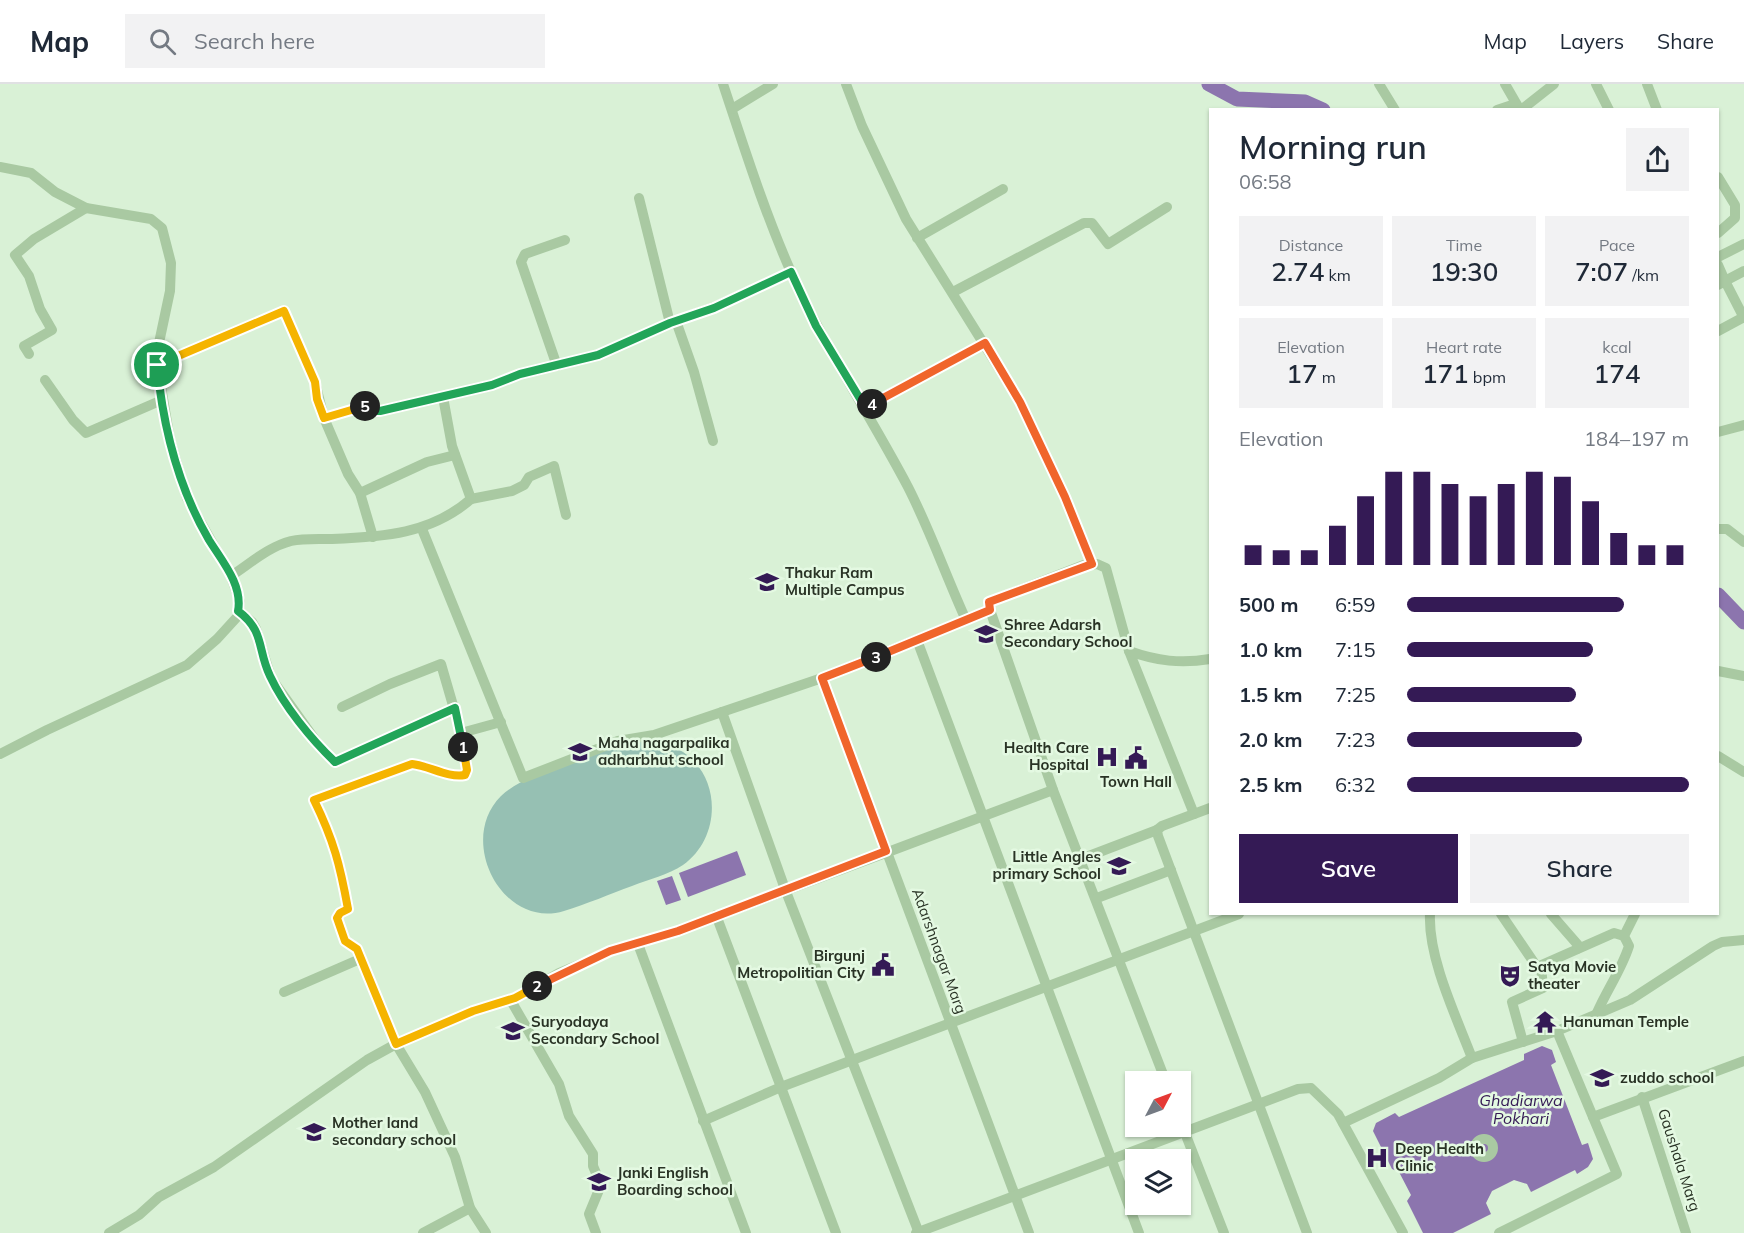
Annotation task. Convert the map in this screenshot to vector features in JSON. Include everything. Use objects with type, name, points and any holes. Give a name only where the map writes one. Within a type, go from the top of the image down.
[{"type":"street","points":[[723,84],[754,181],[791,272],[816,326],[865,407],[909,490],[966,620]]},
{"type":"street","points":[[732,109],[773,84]]},
{"type":"street","points":[[846,84],[866,136],[917,238],[1020,402],[1065,497],[1092,564]]},
{"type":"street","points":[[1379,84],[1394,108]]},
{"type":"street","points":[[1505,84],[1519,108],[1554,84]]},
{"type":"street","points":[[1596,84],[1608,108]]},
{"type":"street","points":[[1647,84],[1656,108]]},
{"type":"street","points":[[0,167],[31,174],[55,192],[86,208],[151,219],[162,228],[171,263],[170,291],[156,357],[162,400],[179,476],[187,498],[231,576],[240,602],[238,616],[217,639],[187,665],[46,730],[0,754]]},
{"type":"street","points":[[1719,179],[1735,205],[1735,218],[1719,232]]},
{"type":"street","points":[[917,238],[1003,189]]},
{"type":"street","points":[[639,198],[673,322],[694,372],[713,441]]},
{"type":"street","points":[[953,292],[1084,223],[1092,223],[1108,244],[1167,207]]},
{"type":"street","points":[[29,354],[24,346],[52,330],[40,309],[28,276],[15,255],[34,239],[86,208]]},
{"type":"street","points":[[557,366],[521,262],[525,254],[565,240]]},
{"type":"street","points":[[1719,256],[1744,244]]},
{"type":"street","points":[[1719,330],[1744,318],[1721,283],[1744,271]]},
{"type":"street","points":[[324,418],[365,406],[371,411],[380,411],[443,397],[598,355],[673,322],[714,308],[791,272]]},
{"type":"street","points":[[157,365],[284,311],[315,382],[317,399],[324,418],[348,474],[360,493],[373,537]]},
{"type":"street","points":[[865,407],[985,343]]},
{"type":"street","points":[[45,380],[86,433],[162,400]]},
{"type":"street","points":[[443,397],[455,455],[471,499]]},
{"type":"street","points":[[1719,432],[1744,425]]},
{"type":"street","points":[[360,493],[427,462],[455,455]]},
{"type":"street","points":[[231,576],[272,547],[293,540],[393,536],[422,529],[471,499],[513,491],[524,485],[529,477],[554,466],[566,515]]},
{"type":"street","points":[[422,529],[523,778],[618,741],[654,735],[822,678],[990,610]]},
{"type":"street","points":[[1719,529],[1727,529],[1744,542]]},
{"type":"street","points":[[1162,1071],[1097,898],[1053,790],[989,602],[1092,564],[1106,568],[1129,651],[1194,814]]},
{"type":"street","points":[[238,611],[252,622],[271,678],[323,751],[335,762],[455,708]]},
{"type":"street","points":[[917,640],[1138,1233]]},
{"type":"street","points":[[1129,651],[1152,659],[1184,663],[1209,659]]},
{"type":"street","points":[[342,707],[390,684],[441,664],[455,708],[467,770],[465,775],[448,774],[424,765],[412,764],[314,800],[334,841],[340,865],[348,909],[340,913],[337,918],[345,941],[357,949],[396,1044],[425,1092],[455,1157],[470,1208],[486,1233]]},
{"type":"street","points":[[1719,671],[1744,676]]},
{"type":"street","name":"Adarshnagar Marg","points":[[822,678],[1029,1233]]},
{"type":"street","points":[[722,712],[785,889],[918,1233],[1169,1137]]},
{"type":"street","points":[[461,733],[501,722]]},
{"type":"street","points":[[1719,757],[1744,772]]},
{"type":"street","points":[[109,1233],[159,1197],[214,1167],[294,1109],[396,1044],[473,1011],[510,999],[559,973],[610,951],[638,944],[1053,790]]},
{"type":"street","points":[[1081,859],[1209,808]]},
{"type":"street","points":[[1157,830],[1306,1233]]},
{"type":"street","points":[[1097,898],[1170,870]]},
{"type":"street","points":[[716,915],[836,1233]]},
{"type":"street","points":[[703,1121],[781,1087],[1236,915]]},
{"type":"street","points":[[1430,915],[1435,948],[1448,993],[1472,1058]]},
{"type":"street","points":[[1502,915],[1537,968],[1614,933],[1624,936],[1629,946],[1624,962],[1608,987],[1596,1016]]},
{"type":"street","points":[[1552,915],[1578,945],[1576,950]]},
{"type":"street","points":[[1624,936],[1634,915]]},
{"type":"street","points":[[1343,1123],[1439,1078],[1472,1058],[1596,1016],[1630,1000],[1713,946],[1722,942],[1744,940]]},
{"type":"street","points":[[638,944],[746,1233]]},
{"type":"street","points":[[284,992],[360,959]]},
{"type":"street","points":[[1523,1042],[1512,1002],[1543,988],[1541,966]]},
{"type":"street","points":[[510,999],[559,1084],[569,1116],[592,1154],[593,1166],[601,1185],[588,1214],[596,1233]]},
{"type":"street","points":[[1499,1233],[1617,1174],[1557,1031]]},
{"type":"street","points":[[1593,1117],[1744,1061]]},
{"type":"street","points":[[1191,1129],[1298,1089],[1311,1088],[1338,1114],[1403,1233]]},
{"type":"street","name":"Gaushala Marg","points":[[1642,1097],[1686,1233]]},
{"type":"street","points":[[1187,1137],[1224,1233]]},
{"type":"street","points":[[423,1233],[470,1208]]},
{"type":"shaded area","points":[[635,740],[672,746],[696,763],[705,777],[712,808],[705,840],[696,853],[671,872],[564,911],[542,913],[522,907],[505,895],[493,878],[485,857],[483,836],[488,815],[501,796],[513,787],[545,771]]},
{"type":"water","points":[[737,851],[746,875],[688,897],[679,873]]},
{"type":"water","points":[[672,876],[681,900],[666,905],[657,881]]},
{"type":"water","name":"Ghadiarwa Pokhari","points":[[1542,1046],[1552,1050],[1556,1062],[1551,1065],[1582,1145],[1588,1143],[1593,1159],[1588,1167],[1577,1174],[1575,1170],[1531,1192],[1527,1184],[1514,1180],[1492,1191],[1486,1203],[1491,1214],[1453,1233],[1423,1233],[1407,1201],[1411,1195],[1399,1172],[1392,1169],[1373,1131],[1376,1123],[1395,1113],[1399,1117],[1524,1060],[1524,1054]]},
{"type":"waterway","points":[[1209,84],[1237,99],[1305,102],[1318,108]]},
{"type":"waterway","points":[[1719,596],[1744,622]]},
{"type":"place","name":"Thakur Ram Multiple Campus","points":[[767,582]]},
{"type":"place","name":"Shree Adarsh Secondary School","points":[[986,634]]},
{"type":"place","name":"Maha nagarpalika adharbhut school","points":[[580,752]]},
{"type":"place","name":"Health Care Hospital","points":[[1107,757]]},
{"type":"place","name":"Town Hall","points":[[1136,758]]},
{"type":"place","name":"Little Angles primary School","points":[[1119,866]]},
{"type":"place","name":"Birgunj Metropolitian City","points":[[883,965]]},
{"type":"place","name":"Satya Movie theater","points":[[1510,976]]},
{"type":"place","name":"Hanuman Temple","points":[[1545,1022]]},
{"type":"place","name":"Suryodaya Secondary School","points":[[513,1031]]},
{"type":"place","name":"zuddo school","points":[[1602,1078]]},
{"type":"place","name":"Mother land secondary school","points":[[314,1132]]},
{"type":"place","name":"Deep Health Clinic","points":[[1377,1158]]},
{"type":"place","name":"Janki English Boarding school","points":[[599,1182]]},
{"type":"route","points":[[791,272],[816,326],[865,407],[985,343],[1020,402],[1065,497],[1092,564],[1084,565],[989,602],[990,610],[822,678],[886,851],[678,931],[610,951],[559,973],[515,998],[473,1011],[396,1044],[375,998],[357,949],[345,941],[337,918],[340,913],[348,909],[340,865],[334,841],[314,800],[412,764],[424,765],[448,774],[465,775],[467,770],[455,708],[406,728],[335,762],[323,751],[271,678],[256,629],[252,622],[238,611],[240,602],[231,576],[208,539],[187,498],[170,441],[157,365],[284,311],[315,382],[317,399],[324,418],[365,406],[371,411],[380,411],[492,385],[520,374],[598,355],[670,323],[714,308],[791,272]]}]
